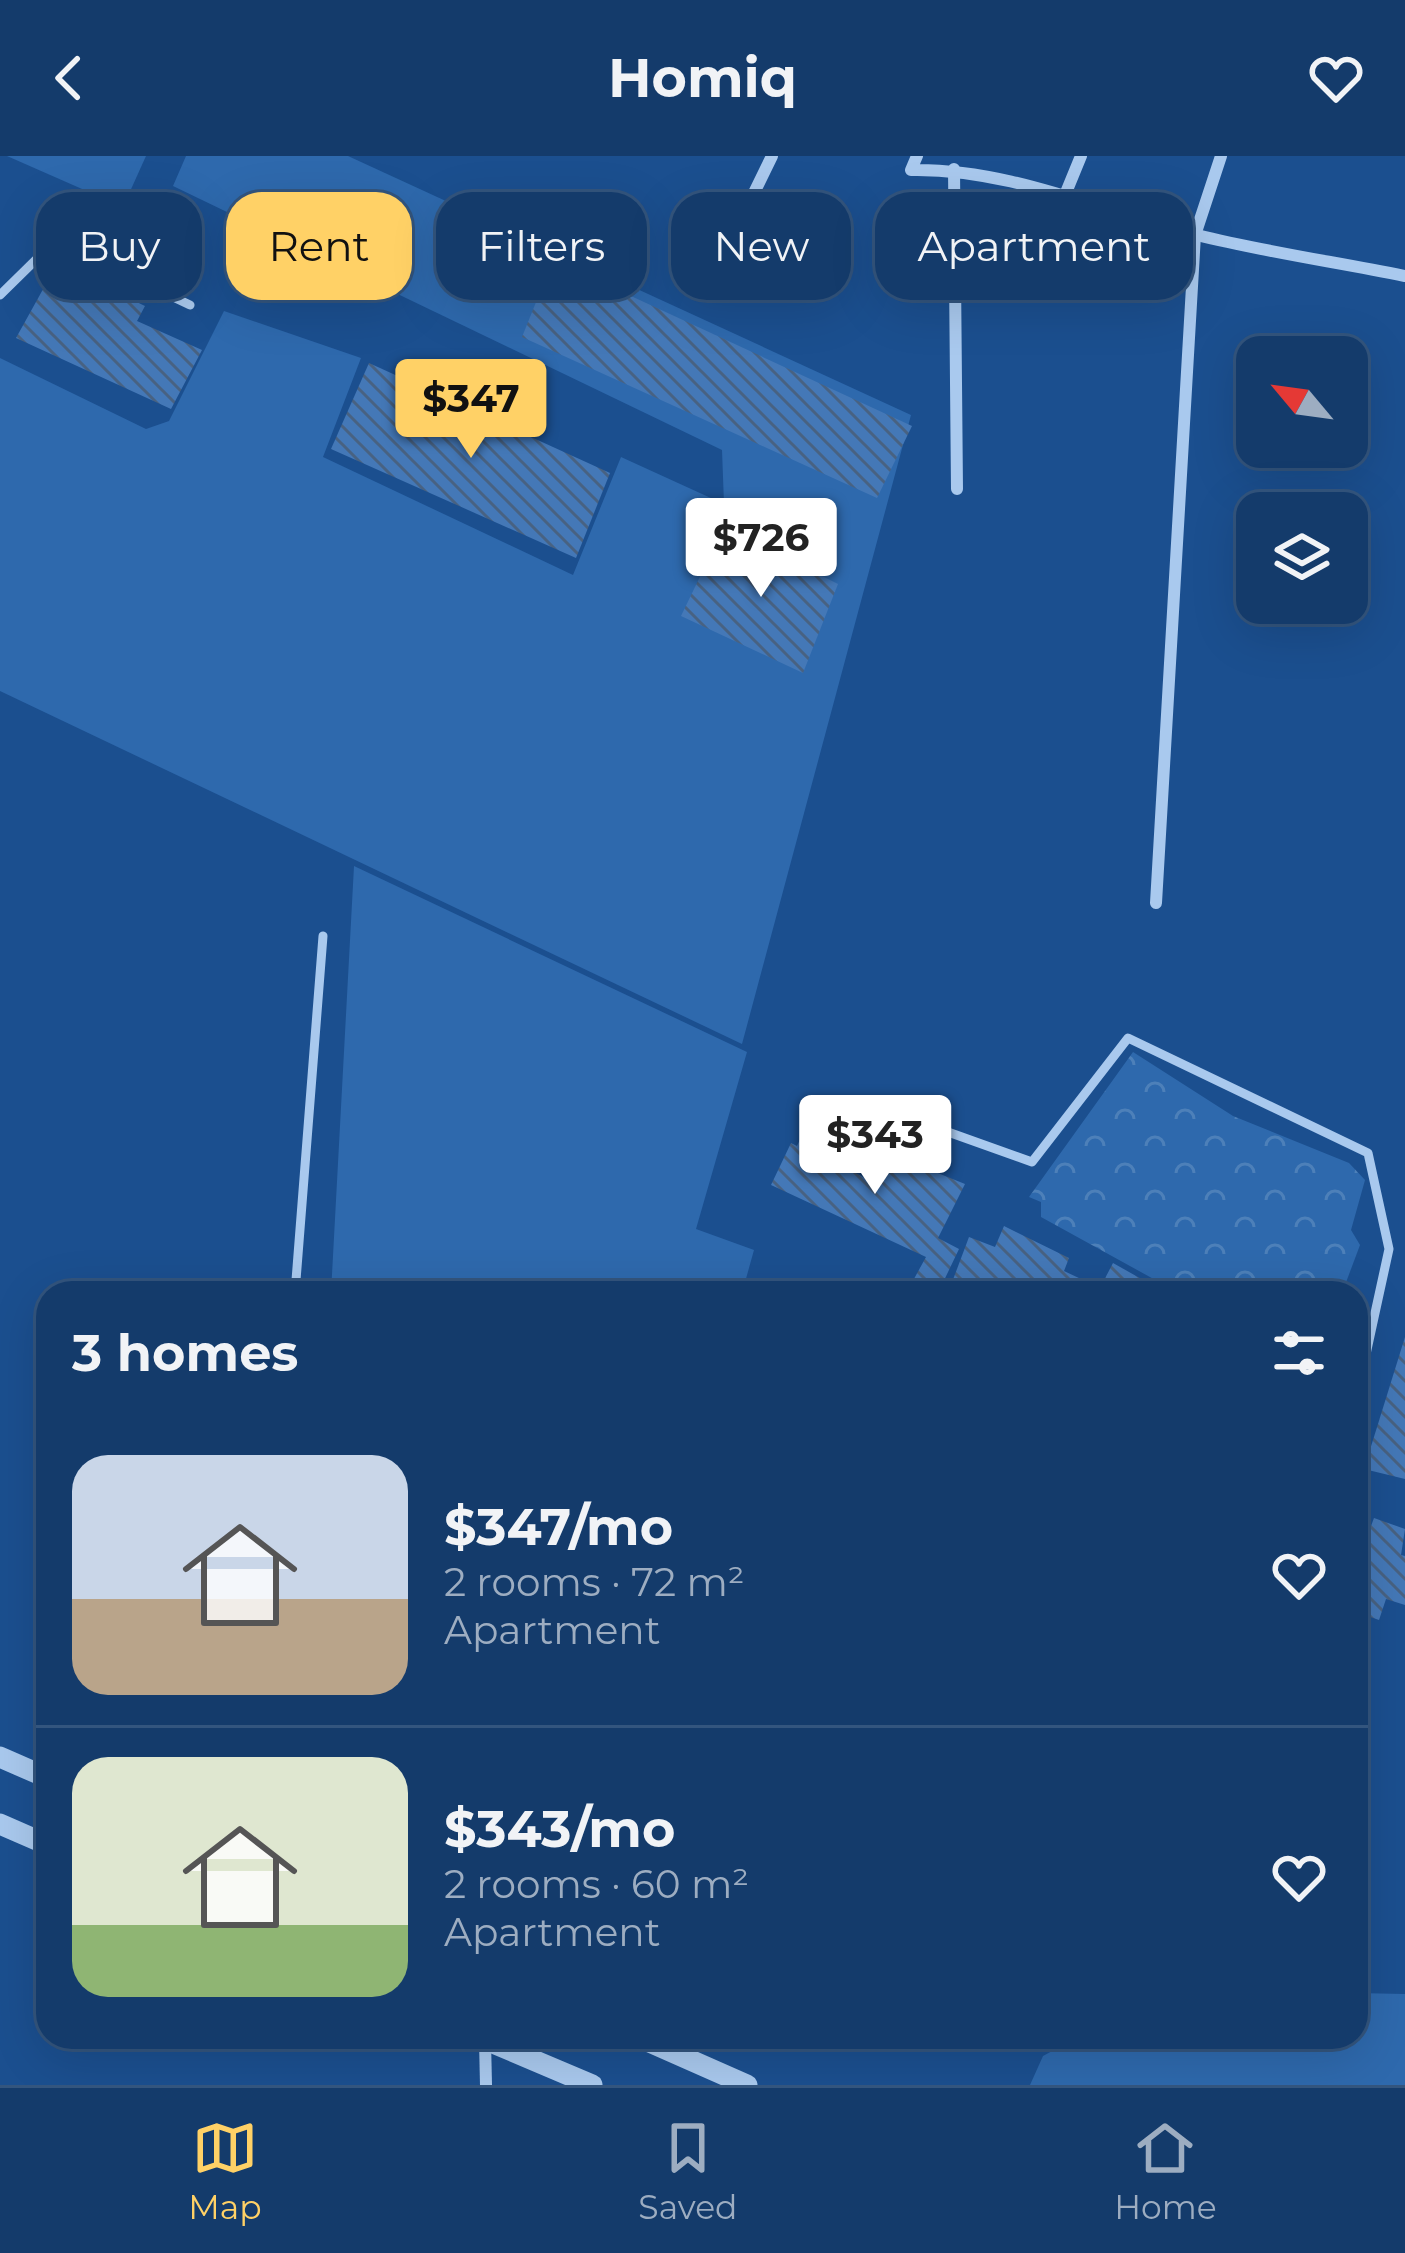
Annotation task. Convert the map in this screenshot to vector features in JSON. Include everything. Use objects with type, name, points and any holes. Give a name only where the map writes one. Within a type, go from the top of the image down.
[{"type":"street","points":[[754,192],[772,156]]},
{"type":"street","points":[[917,156],[911,170],[954,169],[1052,192]]},
{"type":"street","points":[[1066,192],[1081,156]]},
{"type":"street","points":[[1156,903],[1195,235],[1221,156]]},
{"type":"street","points":[[954,169],[957,489]]},
{"type":"street","points":[[1195,235],[1405,276]]},
{"type":"street","points":[[0,1757],[36,1773]]},
{"type":"street","points":[[0,1824],[36,1840]]},
{"type":"street","points":[[483,2049],[486,2085]]},
{"type":"street","points":[[508,2049],[592,2085]]},
{"type":"street","points":[[665,2049],[747,2085]]},
{"type":"lane","points":[[0,295],[55,241],[190,305]]},
{"type":"lane","points":[[296,1281],[322,936]]},
{"type":"lane","points":[[906,1117],[1032,1162],[1128,1038],[1368,1153],[1389,1249],[1368,1345]]},
{"type":"lane","points":[[1389,1249],[1405,1256]]},
{"type":"green space","points":[[7,156],[146,156],[130,192],[89,192]]},
{"type":"green space","points":[[186,156],[348,156],[436,196],[436,300],[647,300],[647,294],[911,415],[742,1044],[0,691],[0,358],[146,429],[169,421],[224,311],[361,358],[323,457],[573,575],[621,457],[724,504],[722,450],[410,300],[412,192],[226,192],[226,211],[202,200],[202,192],[173,186]]},
{"type":"green space","points":[[354,866],[747,1052],[696,1229],[754,1250],[745,1281],[332,1281]]},
{"type":"green space","points":[[1133,1052],[1233,1116],[1349,1163],[1365,1180],[1351,1230],[1360,1245],[1346,1281],[1157,1281],[1041,1217],[1041,1202],[1029,1197]]},
{"type":"green space","points":[[1368,1993],[1405,1994],[1405,2085],[1030,2085],[1043,2056],[1056,2049],[1368,2049]]},
{"type":"building","points":[[37,300],[132,300],[145,306],[137,321],[202,350],[171,409],[16,338]]},
{"type":"building","points":[[537,300],[640,300],[912,426],[877,498],[522,337]]},
{"type":"building","points":[[369,363],[610,473],[576,558],[331,449]]},
{"type":"building","points":[[724,527],[838,584],[803,673],[681,616]]},
{"type":"building","points":[[809,1120],[863,1140],[852,1171],[876,1184],[893,1155],[965,1184],[938,1238],[959,1249],[944,1281],[913,1281],[926,1257],[771,1185],[791,1143],[797,1146]]},
{"type":"building","points":[[1004,1226],[1069,1258],[1064,1271],[1085,1281],[952,1281],[969,1237],[995,1247]]},
{"type":"building","points":[[1113,1263],[1145,1281],[1104,1281]]},
{"type":"building","points":[[1405,1337],[1405,1479],[1368,1470],[1368,1456]]},
{"type":"building","points":[[1374,1518],[1405,1529],[1401,1555],[1405,1556],[1405,1605],[1386,1599],[1379,1620],[1368,1616],[1368,1534]]}]
